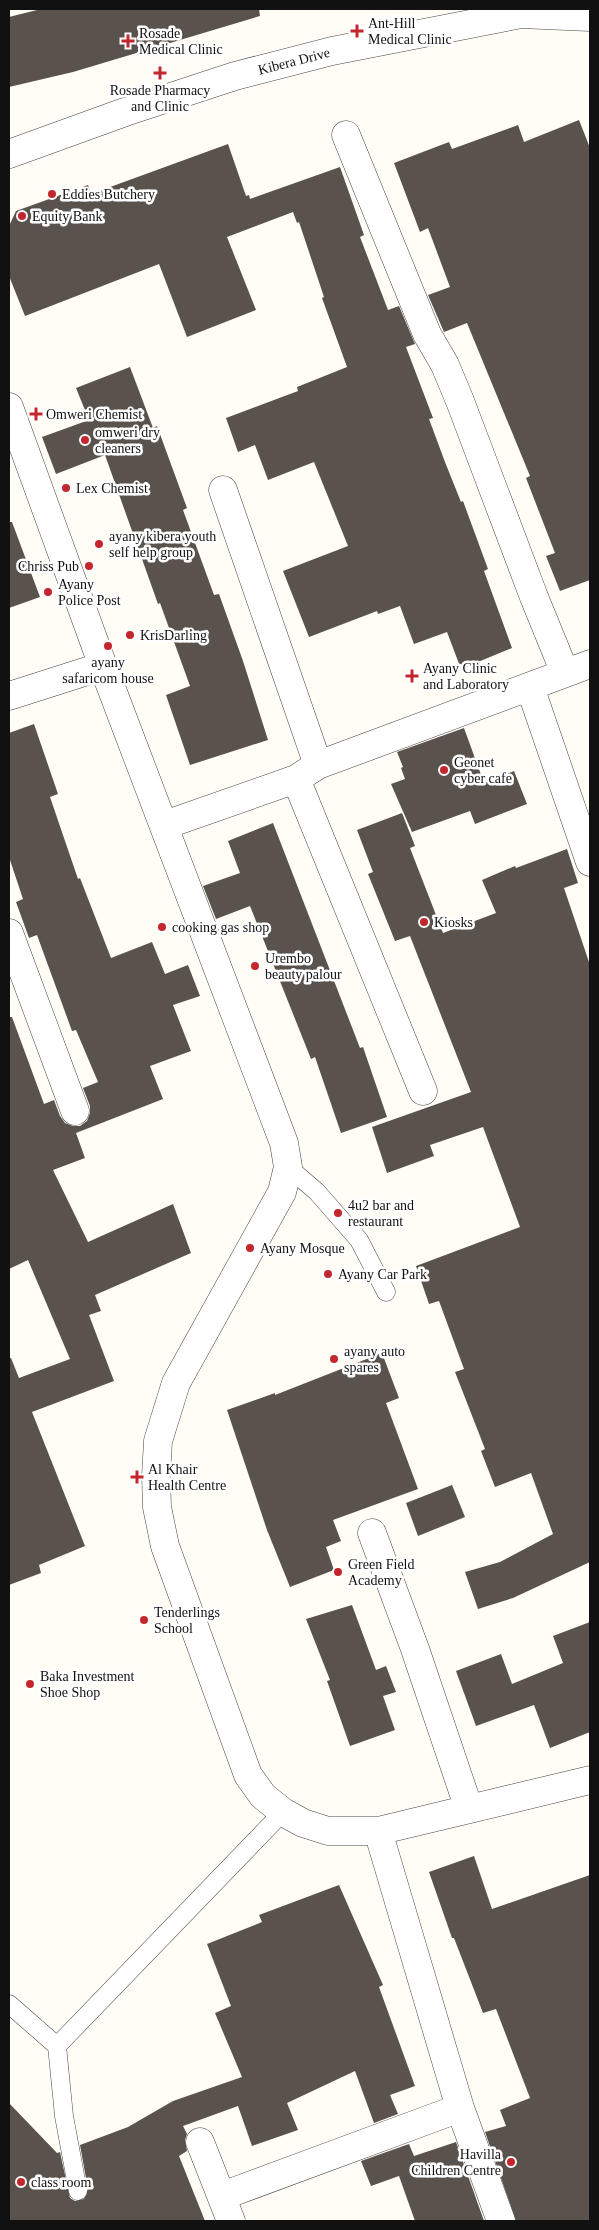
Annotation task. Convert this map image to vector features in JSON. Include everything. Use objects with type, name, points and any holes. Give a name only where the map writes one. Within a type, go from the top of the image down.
[{"type":"street","name":"Kibera Drive","points":[[9,154],[125,112],[235,76],[341,49],[520,12],[590,17]]},
{"type":"street","points":[[165,825],[578,668],[534,598],[460,401],[445,365],[427,334],[346,135]]},
{"type":"street","points":[[9,407],[103,666],[165,825],[284,1143],[288,1167],[282,1192],[176,1383],[158,1441],[156,1476],[157,1507],[165,1546],[248,1775],[264,1796],[283,1812],[303,1823],[328,1831],[378,1831],[590,1780]]},
{"type":"street","points":[[224,490],[307,772],[422,1091]]},
{"type":"street","points":[[9,696],[103,666]]},
{"type":"street","points":[[530,687],[590,862]]},
{"type":"street","points":[[9,933],[75,1111]]},
{"type":"street","points":[[372,1533],[415,1649],[469,1809]]},
{"type":"street","points":[[378,1831],[460,2108],[501,2221]]},
{"type":"street","points":[[222,2196],[460,2108]]},
{"type":"street","points":[[200,2142],[231,2221]]},
{"type":"lane","points":[[288,1167],[317,1192],[359,1240],[386,1292]]},
{"type":"lane","points":[[57,2046],[283,1812]]},
{"type":"lane","points":[[9,2004],[57,2046],[64,2116],[78,2191]]},
{"type":"building","points":[[41,9],[259,9],[260,16],[73,72],[9,87],[9,17]]},
{"type":"building","points":[[579,120],[590,148],[590,580],[560,591],[546,556],[555,553],[526,478],[530,476],[467,323],[444,332],[428,295],[450,287],[428,228],[420,232],[394,163],[449,142],[452,149],[518,125],[524,142]]},
{"type":"building","points":[[228,144],[246,196],[249,195],[250,199],[340,167],[364,235],[360,237],[388,310],[399,306],[415,344],[406,347],[433,418],[429,419],[461,502],[463,501],[488,569],[484,571],[512,648],[461,669],[447,632],[414,644],[400,606],[378,614],[377,611],[309,637],[283,571],[348,546],[314,462],[268,480],[255,445],[238,452],[226,418],[298,391],[297,387],[347,367],[322,298],[324,297],[299,222],[297,223],[293,212],[227,237],[256,310],[187,337],[159,264],[25,316],[9,276],[9,226],[16,211],[88,185],[91,194]]},
{"type":"building","points":[[130,367],[153,428],[157,426],[187,508],[183,510],[214,595],[219,594],[268,740],[190,765],[166,695],[190,686],[160,603],[158,604],[105,455],[56,474],[42,437],[89,420],[76,388]]},
{"type":"building","points":[[9,522],[12,522],[40,597],[9,608]]},
{"type":"building","points":[[34,724],[58,794],[50,797],[78,879],[80,878],[111,958],[152,942],[165,974],[188,965],[200,996],[173,1005],[191,1051],[150,1066],[163,1099],[76,1133],[85,1158],[53,1170],[88,1242],[173,1204],[191,1253],[95,1295],[101,1311],[89,1315],[114,1381],[32,1412],[85,1546],[39,1565],[41,1573],[9,1585],[9,1358],[11,1358],[19,1378],[70,1359],[28,1260],[9,1269],[9,1017],[12,1017],[44,1104],[54,1100],[65,1123],[80,1126],[87,1121],[90,1106],[83,1088],[98,1082],[76,1030],[72,1031],[37,935],[29,938],[16,902],[23,899],[9,857],[9,733]]},
{"type":"building","points":[[464,728],[484,783],[514,771],[527,804],[475,824],[470,811],[412,832],[391,784],[405,779],[397,752]]},
{"type":"building","points":[[402,813],[415,846],[410,848],[443,933],[496,913],[482,880],[515,866],[516,868],[567,849],[578,883],[564,888],[590,965],[590,1562],[513,1598],[478,1609],[465,1572],[500,1562],[553,1534],[531,1473],[495,1487],[481,1451],[485,1449],[455,1372],[464,1369],[439,1301],[429,1304],[416,1266],[520,1227],[483,1127],[430,1145],[434,1156],[387,1173],[372,1127],[471,1092],[410,936],[395,941],[368,874],[373,872],[357,830]]},
{"type":"building","points":[[273,823],[360,1048],[363,1047],[387,1117],[341,1133],[315,1057],[311,1059],[250,906],[216,919],[203,886],[240,873],[228,841]]},
{"type":"building","points":[[382,1353],[399,1398],[386,1403],[418,1489],[333,1520],[341,1541],[326,1547],[334,1570],[290,1587],[267,1530],[227,1410],[275,1393],[275,1395]]},
{"type":"building","points":[[452,1485],[465,1517],[418,1536],[406,1503]]},
{"type":"building","points":[[352,1605],[376,1670],[386,1666],[396,1692],[383,1696],[395,1730],[350,1746],[327,1681],[330,1680],[306,1619]]},
{"type":"building","points":[[590,1622],[590,1732],[550,1748],[534,1705],[476,1726],[456,1671],[501,1654],[512,1684],[563,1663],[553,1636]]},
{"type":"building","points":[[474,1856],[492,1909],[590,1875],[590,2221],[516,2221],[485,2132],[506,2126],[500,2110],[530,2098],[496,2009],[483,2013],[454,1938],[452,1938],[429,1872]]},
{"type":"building","points":[[339,1885],[383,1985],[379,1987],[415,2086],[390,2095],[398,2114],[374,2123],[355,2071],[287,2103],[298,2130],[252,2146],[238,2106],[183,2126],[187,2134],[185,2140],[187,2151],[179,2156],[205,2221],[9,2221],[9,2103],[57,2153],[60,2152],[70,2198],[75,2201],[84,2199],[88,2189],[80,2145],[128,2127],[173,2101],[242,2077],[215,2013],[231,2006],[207,1944],[262,1922],[259,1915]]},
{"type":"building","points":[[456,2142],[484,2221],[415,2221],[399,2176],[371,2186],[361,2161],[409,2144],[414,2156]]},
{"type":"place","name":"Ant-Hill Medical Clinic","points":[[357,31]]},
{"type":"place","name":"Rosade Medical Clinic","points":[[128,41]]},
{"type":"place","name":"Rosade Pharmacy and Clinic","points":[[160,73]]},
{"type":"place","name":"Eddies Butchery","points":[[52,194]]},
{"type":"place","name":"Equity Bank","points":[[22,216]]},
{"type":"place","name":"Omweri Chemist","points":[[36,414]]},
{"type":"place","name":"omweri dry cleaners","points":[[85,440]]},
{"type":"place","name":"Lex Chemist","points":[[66,488]]},
{"type":"place","name":"ayany kibera youth self help group","points":[[99,544]]},
{"type":"place","name":"Chriss Pub","points":[[89,566]]},
{"type":"place","name":"Ayany Police Post","points":[[48,592]]},
{"type":"place","name":"KrisDarling","points":[[130,635]]},
{"type":"place","name":"ayany safaricom house","points":[[108,646]]},
{"type":"place","name":"Ayany Clinic and Laboratory","points":[[412,676]]},
{"type":"place","name":"Geonet cyber cafe","points":[[444,770]]},
{"type":"place","name":"Kiosks","points":[[424,922]]},
{"type":"place","name":"cooking gas shop","points":[[162,927]]},
{"type":"place","name":"Urembo beauty palour","points":[[255,966]]},
{"type":"place","name":"4u2 bar and restaurant","points":[[338,1213]]},
{"type":"place","name":"Ayany Mosque","points":[[250,1248]]},
{"type":"place","name":"Ayany Car Park","points":[[328,1274]]},
{"type":"place","name":"ayany auto spares","points":[[334,1359]]},
{"type":"place","name":"Al Khair Health Centre","points":[[137,1477]]},
{"type":"place","name":"Green Field Academy","points":[[338,1572]]},
{"type":"place","name":"Tenderlings School","points":[[144,1620]]},
{"type":"place","name":"Baka Investment Shoe Shop","points":[[30,1684]]},
{"type":"place","name":"Havilla Children Centre","points":[[511,2162]]},
{"type":"place","name":"class room","points":[[21,2182]]}]
